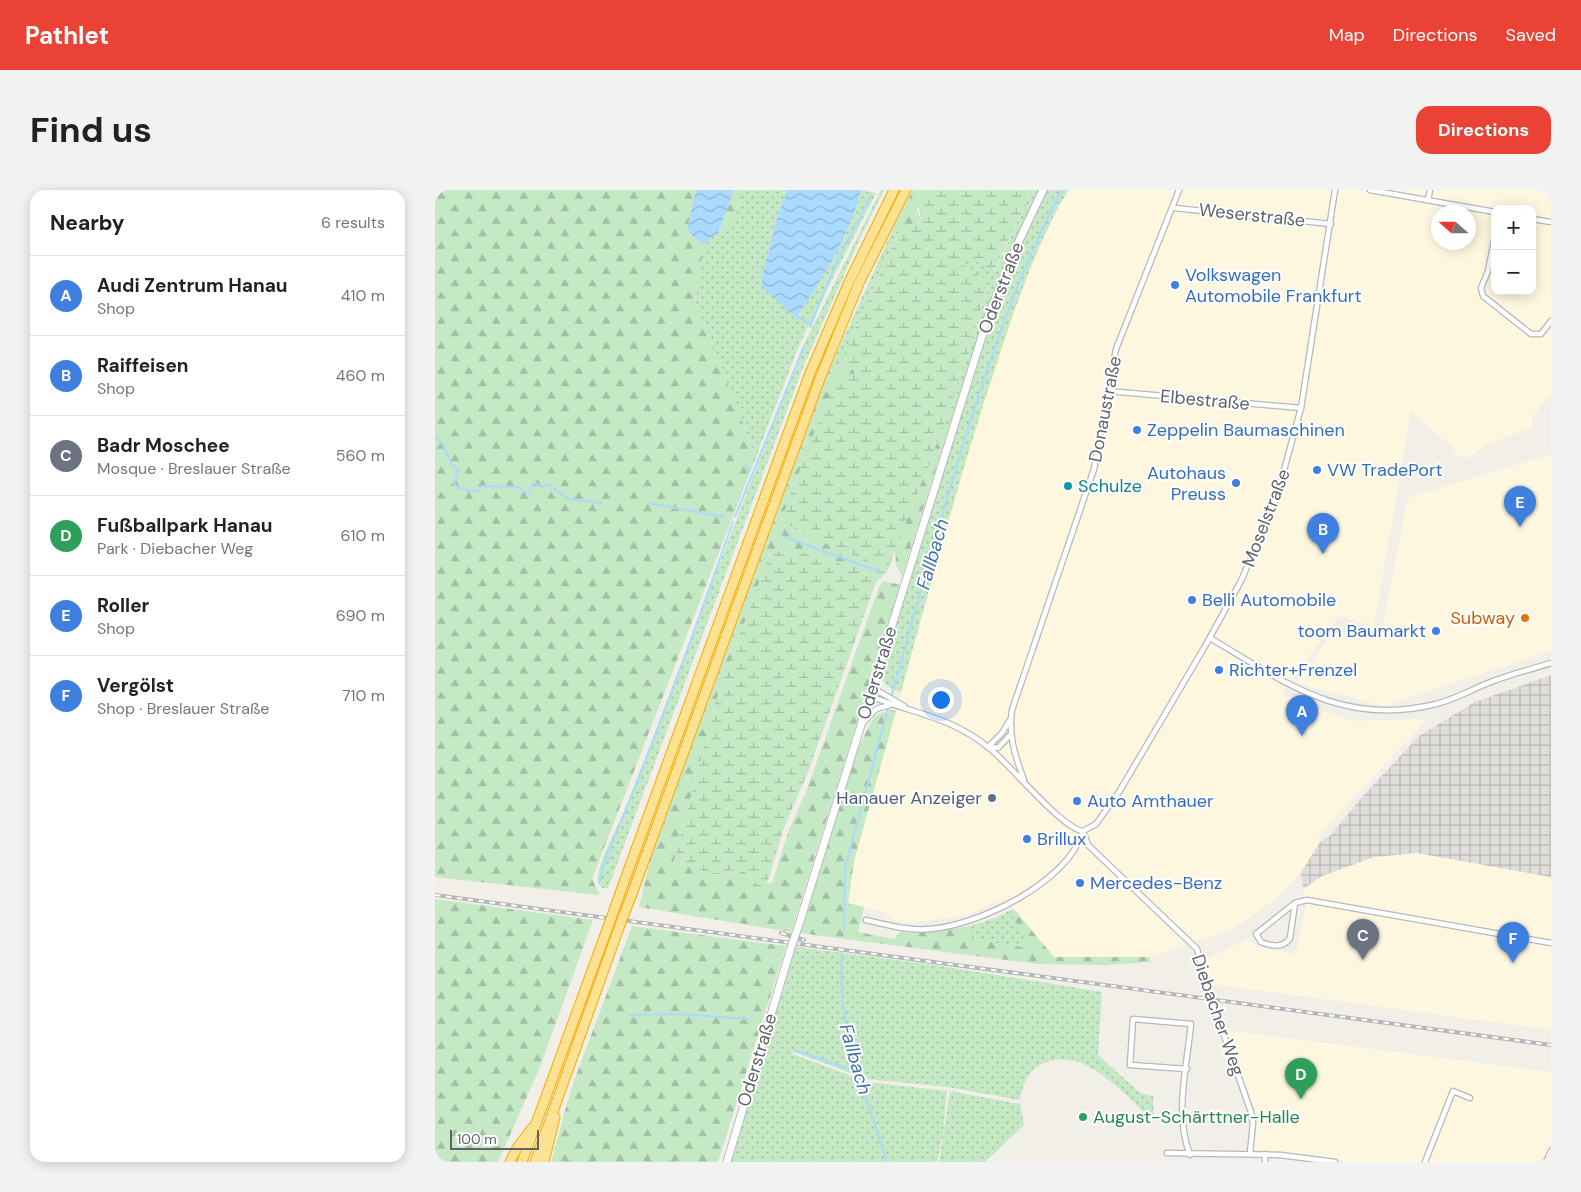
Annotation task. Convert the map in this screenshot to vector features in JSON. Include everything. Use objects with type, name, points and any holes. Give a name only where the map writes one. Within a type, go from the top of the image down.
[{"type":"highway","points":[[522,1162],[810,373],[849,282],[894,190]]},
{"type":"highway","points":[[535,1162],[817,385],[863,276],[906,190]]},
{"type":"highway","points":[[544,1162],[553,1131],[558,1096]]},
{"type":"highway","points":[[510,1162],[517,1148],[537,1122]]},
{"type":"street","name":"Oderstraße","points":[[727,1162],[790,951],[987,320],[1017,245],[1043,190]]},
{"type":"street","name":"Donaustraße","points":[[988,747],[1006,728],[1011,717],[1094,469],[1116,349],[1174,208],[1179,190]]},
{"type":"street","name":"Moselstraße","points":[[866,920],[894,927],[928,930],[963,924],[1005,907],[1029,892],[1072,853],[1083,831],[1095,824],[1119,792],[1210,638],[1241,581],[1276,499],[1301,408],[1335,190]]},
{"type":"street","points":[[1370,190],[1491,211]]},
{"type":"street","points":[[1428,200],[1430,190]]},
{"type":"street","name":"Weserstraße","points":[[1174,208],[1331,224]]},
{"type":"street","points":[[1536,219],[1551,222]]},
{"type":"street","points":[[1492,250],[1481,293],[1531,334],[1541,334],[1551,321]]},
{"type":"street","name":"Elbestraße","points":[[1108,391],[1301,408]]},
{"type":"street","points":[[1210,638],[1307,693],[1338,705],[1376,711],[1410,709],[1437,704],[1500,678],[1551,663]]},
{"type":"street","points":[[873,688],[904,706]]},
{"type":"street","points":[[870,696],[884,704],[904,706],[946,721],[988,747],[1069,825],[1083,831]]},
{"type":"street","points":[[860,727],[876,709],[884,704]]},
{"type":"street","name":"Donaustraße","points":[[1011,717],[1014,752],[1025,784]]},
{"type":"street","points":[[988,747],[998,748],[1011,734]]},
{"type":"street","name":"Diebacher Weg","points":[[1083,831],[1088,844],[1193,944],[1199,952],[1212,1001],[1253,1118],[1250,1153]]},
{"type":"street","points":[[1295,903],[1287,942],[1278,946],[1261,942],[1256,934],[1295,903],[1311,900],[1551,944]]},
{"type":"street","points":[[1187,1070],[1130,1065],[1133,1019],[1191,1024],[1187,1070],[1181,1121],[1185,1142],[1190,1155]]},
{"type":"street","points":[[1425,1162],[1453,1091],[1470,1098]]},
{"type":"street","points":[[1547,1162],[1551,1151]]},
{"type":"street","points":[[1167,1153],[1190,1155],[1250,1153],[1335,1162]]},
{"type":"street","points":[[1265,1154],[1265,1162]]},
{"type":"shaded area","points":[[1068,190],[1551,190],[1551,395],[1532,417],[1532,427],[1486,445],[1468,458],[1459,457],[1453,448],[1411,411],[1374,626],[1339,616],[1281,694],[1351,721],[1428,719],[1318,835],[1321,841],[1314,853],[1301,872],[1273,901],[1233,929],[1149,957],[1054,957],[1005,898],[966,915],[912,923],[896,922],[884,912],[848,903],[854,861],[981,408],[1011,317],[1050,220]]},
{"type":"shaded area","points":[[1551,454],[1551,651],[1382,706],[1296,683],[1333,632],[1381,634],[1408,498]]},
{"type":"shaded area","points":[[1551,675],[1551,877],[1417,853],[1374,857],[1322,876],[1303,889],[1301,872],[1321,841],[1331,835],[1364,795],[1419,736],[1475,702]]},
{"type":"shaded area","points":[[1417,853],[1551,877],[1551,1030],[1212,984],[1205,960],[1249,938],[1256,947],[1296,954],[1306,905],[1303,889],[1322,876],[1374,857]]},
{"type":"shaded area","points":[[1225,1030],[1551,1072],[1551,1162],[1345,1162],[1315,1155],[1252,1149],[1255,1115]]},
{"type":"green space","points":[[435,190],[696,190],[687,229],[694,238],[704,244],[695,301],[756,457],[592,879],[600,895],[435,877]]},
{"type":"green space","points":[[734,190],[743,190],[732,227],[719,231]]},
{"type":"green space","points":[[743,190],[787,190],[777,218],[762,277],[763,287],[796,318],[825,273],[843,240],[861,190],[876,193],[800,343],[756,457],[695,301],[704,244],[719,231],[732,227]]},
{"type":"green space","points":[[881,190],[884,190],[861,236],[802,370],[608,888],[602,888],[598,878],[602,860],[627,805],[803,346]]},
{"type":"green space","points":[[913,190],[930,190],[917,209],[921,220],[916,226],[899,231],[894,227]]},
{"type":"green space","points":[[930,190],[1032,190],[994,271],[965,254],[961,264],[990,282],[942,430],[887,572],[876,582],[808,772],[784,828],[767,884],[757,885],[745,872],[708,873],[674,861],[717,698],[771,550],[815,553],[873,577],[880,567],[876,561],[868,562],[794,529],[782,517],[836,375],[855,374],[853,369],[839,365],[899,231],[916,226],[921,220],[918,203]]},
{"type":"green space","points":[[1032,190],[1039,190],[1001,272],[948,429],[942,430],[990,283],[961,264],[965,254],[995,271]]},
{"type":"green space","points":[[1046,190],[1068,190],[1035,256],[1009,325],[957,491],[901,692],[897,691],[886,685],[881,675],[881,670],[990,320],[1007,274]]},
{"type":"green space","points":[[894,227],[899,231],[839,365],[830,368]]},
{"type":"green space","points":[[839,365],[853,369],[855,375],[876,561],[880,567],[873,577],[815,553],[771,550],[717,698],[674,861],[708,873],[745,872],[757,885],[772,883],[789,830],[806,792],[879,587],[884,581],[900,585],[791,932],[639,907],[650,860],[830,368]]},
{"type":"green space","points":[[948,429],[902,576],[896,565],[895,546],[942,430]]},
{"type":"green space","points":[[891,710],[896,711],[854,861],[848,903],[864,907],[858,932],[894,939],[901,932],[921,933],[970,926],[968,935],[972,939],[1029,948],[1011,914],[1017,913],[1054,957],[1149,957],[1151,962],[1106,965],[1037,964],[800,933],[852,761],[872,720],[878,714]]},
{"type":"green space","points":[[435,899],[593,920],[540,1067],[498,1162],[435,1162]]},
{"type":"green space","points":[[1013,909],[1017,913],[1012,915],[1030,948],[972,939],[968,935],[970,926],[995,918]]},
{"type":"green space","points":[[632,926],[786,946],[718,1162],[551,1162],[571,1089]]},
{"type":"green space","points":[[796,947],[935,965],[1102,992],[1098,1055],[1140,1093],[1153,1096],[1154,1121],[1103,1076],[1089,1067],[1074,1061],[1059,1059],[1038,1066],[1027,1078],[1020,1100],[948,1087],[866,1079],[792,1051],[793,1054],[867,1082],[947,1091],[943,1134],[937,1162],[731,1162]]},
{"type":"green space","points":[[950,1091],[1020,1104],[1024,1125],[985,1162],[939,1162]]},
{"type":"water","points":[[696,190],[734,190],[719,231],[704,244],[694,238],[687,229]]},
{"type":"water","points":[[787,190],[861,190],[843,240],[825,273],[796,318],[762,287],[762,277],[777,218]]},
{"type":"waterway","name":"Fallbach","points":[[891,698],[942,516],[984,379],[1003,324],[1036,243],[1062,190]]},
{"type":"waterway","points":[[810,327],[838,259],[871,196]]},
{"type":"waterway","points":[[797,317],[810,324]]},
{"type":"waterway","points":[[735,517],[804,346]]},
{"type":"waterway","points":[[435,437],[442,443],[452,465],[458,469],[454,484],[458,488],[477,492],[482,486],[518,487],[528,494],[534,483],[542,487],[548,484],[568,499],[602,503]]},
{"type":"waterway","points":[[744,462],[750,471]]},
{"type":"waterway","points":[[649,503],[724,517]]},
{"type":"waterway","points":[[606,857],[688,649],[733,522]]},
{"type":"waterway","points":[[782,536],[880,572]]},
{"type":"waterway","name":"Fallbach","points":[[844,930],[845,868],[889,705]]},
{"type":"waterway","points":[[599,883],[606,857],[611,859]]},
{"type":"waterway","name":"Fallbach","points":[[842,953],[841,980],[848,1033],[854,1059],[887,1162]]},
{"type":"waterway","points":[[629,1015],[679,1014],[749,1019]]},
{"type":"waterway","points":[[794,1050],[858,1072]]},
{"type":"railway","points":[[435,895],[1551,1045]]},
{"type":"railway","points":[[781,933],[804,940]]},
{"type":"place","name":"Volkswagen Automobile Frankfurt","points":[[1175,285]]},
{"type":"place","name":"Zeppelin Baumaschinen","points":[[1137,430]]},
{"type":"place","name":"VW TradePort","points":[[1317,470]]},
{"type":"place","name":"Autohaus Preuss","points":[[1236,483]]},
{"type":"place","name":"Schulze","points":[[1068,486]]},
{"type":"place","name":"Roller","points":[[1520,527]]},
{"type":"place","name":"Raiffeisen","points":[[1323,554]]},
{"type":"place","name":"Belli Automobile","points":[[1192,600]]},
{"type":"place","name":"Subway","points":[[1525,618]]},
{"type":"place","name":"toom Baumarkt","points":[[1436,631]]},
{"type":"place","name":"Richter+Frenzel","points":[[1219,670]]},
{"type":"place","name":"Audi Zentrum Hanau","points":[[1302,736]]},
{"type":"place","name":"Hanauer Anzeiger","points":[[992,798]]},
{"type":"place","name":"Auto Amthauer","points":[[1077,801]]},
{"type":"place","name":"Brillux","points":[[1027,839]]},
{"type":"place","name":"Mercedes-Benz","points":[[1080,883]]},
{"type":"place","name":"Badr Moschee","points":[[1363,960]]},
{"type":"place","name":"Vergölst","points":[[1513,963]]},
{"type":"place","name":"Fußballpark Hanau","points":[[1301,1099]]},
{"type":"place","name":"August-Schärttner-Halle","points":[[1083,1117]]}]
